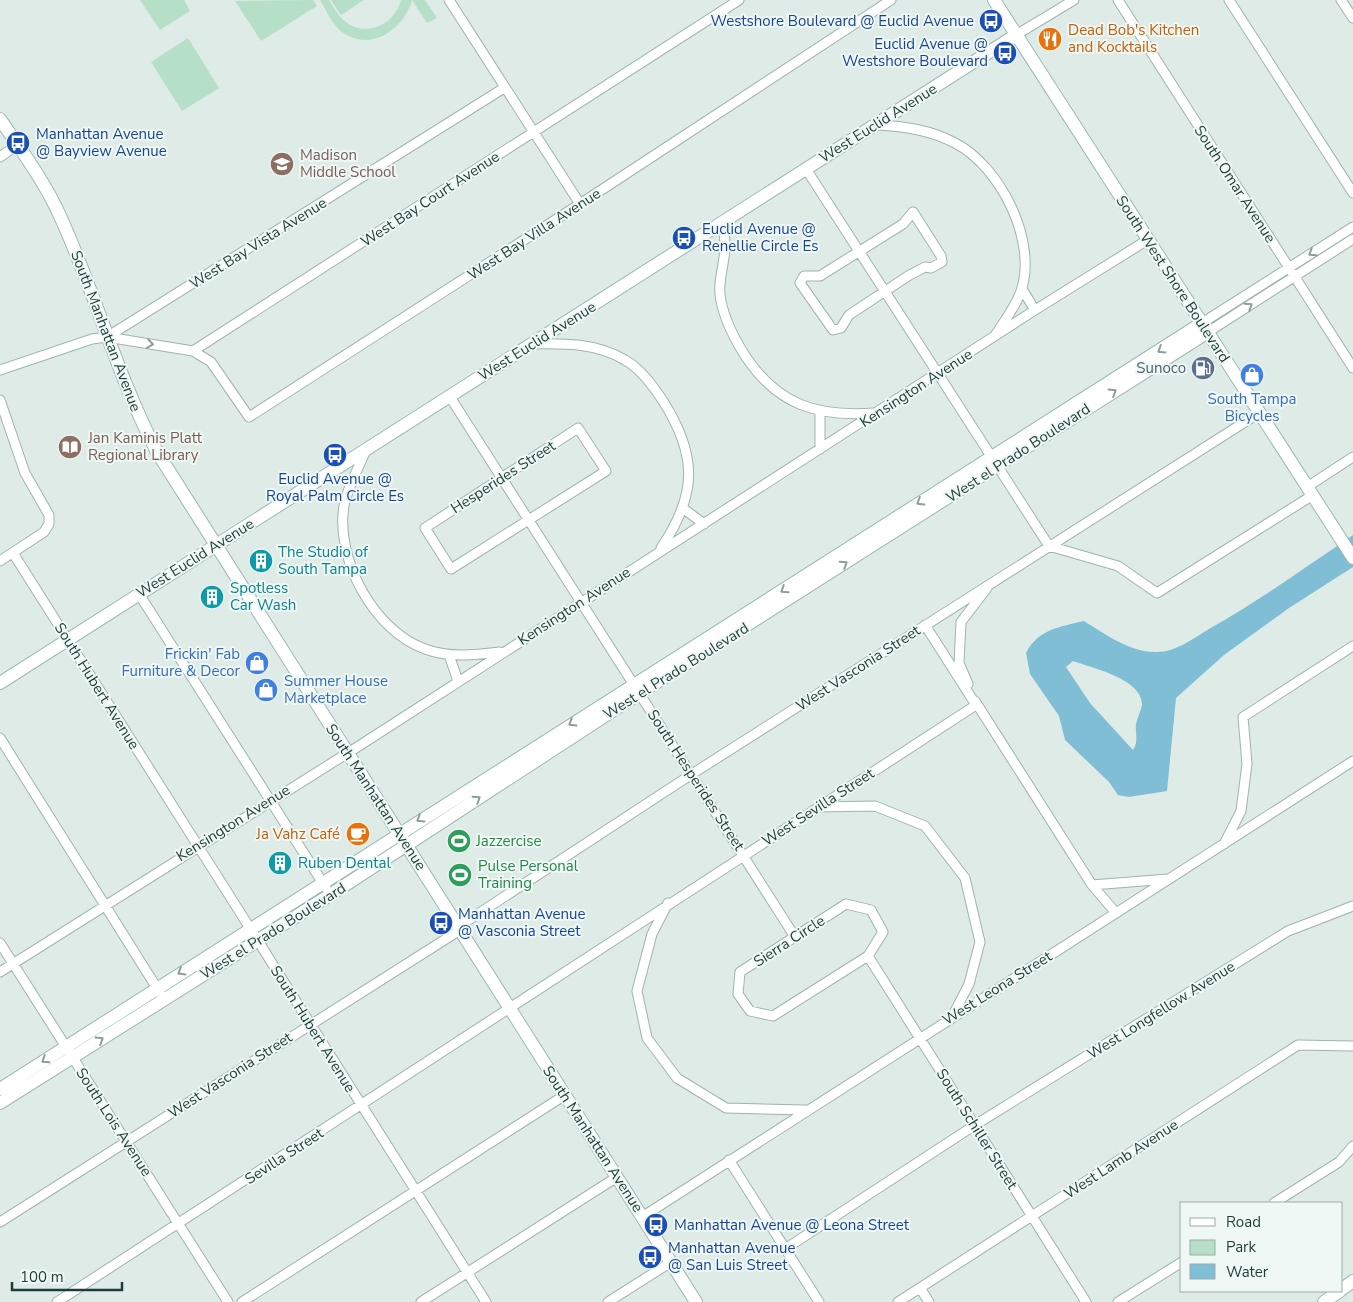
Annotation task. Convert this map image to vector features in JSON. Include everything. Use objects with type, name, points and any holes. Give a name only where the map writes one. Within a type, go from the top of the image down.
[{"type":"street","points":[[449,0],[580,204]]},
{"type":"street","name":"West Bay Court Avenue","points":[[193,351],[739,0]]},
{"type":"street","name":"West Bay Villa Avenue","points":[[193,351],[211,362],[249,417],[580,204],[891,0]]},
{"type":"street","name":"South West Shore Boulevard","points":[[994,0],[1353,558]]},
{"type":"street","name":"West Euclid Avenue","points":[[0,683],[1016,35],[1074,0]]},
{"type":"street","name":"South Omar Avenue","points":[[1118,0],[1353,368]]},
{"type":"street","points":[[1229,0],[1353,193]]},
{"type":"street","points":[[1341,0],[1353,18]]},
{"type":"street","name":"West Bay Vista Avenue","points":[[0,370],[92,339],[108,337],[504,88]]},
{"type":"street","name":"South Manhattan Avenue","points":[[0,119],[59,214],[82,266],[126,387],[157,452],[696,1302]]},
{"type":"street","points":[[877,125],[908,126],[955,143],[972,154],[987,170],[1016,217],[1023,240],[1025,262],[1022,289],[993,338]]},
{"type":"street","points":[[0,157],[17,145]]},
{"type":"street","points":[[806,169],[1050,546],[1118,566],[1157,593],[1310,491],[1353,457]]},
{"type":"street","points":[[912,212],[941,256],[942,262],[931,268],[925,267],[918,270],[849,315],[841,328],[833,330],[800,283],[804,276],[820,276],[859,251],[903,224],[912,212]]},
{"type":"street","points":[[723,222],[725,248],[720,274],[720,300],[738,344],[757,374],[770,387],[788,400],[820,411],[850,415],[877,413]]},
{"type":"street","name":"West el Prado Boulevard","points":[[1205,328],[1289,268],[1353,227]]},
{"type":"street","name":"Kensington Avenue","points":[[0,972],[1149,239]]},
{"type":"street","name":"West el Prado Boulevard","points":[[0,1103],[156,987],[250,930],[437,808],[537,752],[1205,328],[1294,277],[1353,239]]},
{"type":"street","points":[[1022,289],[1035,310]]},
{"type":"street","points":[[108,337],[193,351]]},
{"type":"street","points":[[532,344],[564,343],[599,349],[624,360],[642,374],[674,418],[684,441],[689,461],[688,484],[684,509],[660,551]]},
{"type":"street","name":"South Hesperides Street","points":[[450,397],[744,854],[795,937]]},
{"type":"street","points":[[0,400],[25,472],[47,508],[49,524],[44,532],[0,561]]},
{"type":"street","points":[[820,411],[820,449]]},
{"type":"street","name":"West Vasconia Street","points":[[0,1222],[459,928],[692,774],[1260,413]]},
{"type":"street","name":"Hesperides Street","points":[[578,428],[606,471],[528,520],[451,569],[425,528],[578,428]]},
{"type":"street","points":[[366,450],[344,506],[343,528],[349,564],[376,611],[391,628],[408,641],[425,649],[449,655],[503,652]]},
{"type":"street","points":[[684,509],[704,524]]},
{"type":"street","name":"South Hubert Avenue","points":[[13,553],[486,1302]]},
{"type":"street","points":[[976,705],[959,663],[961,622],[992,583]]},
{"type":"street","points":[[139,594],[330,895]]},
{"type":"street","points":[[925,626],[1092,885],[1116,914]]},
{"type":"street","points":[[1224,844],[1241,811],[1247,764],[1243,717],[1353,646]]},
{"type":"street","points":[[449,655],[458,681]]},
{"type":"street","name":"West Sevilla Street","points":[[509,1008],[668,902],[976,705]]},
{"type":"street","points":[[0,738],[164,1000]]},
{"type":"street","name":"West el Prado Boulevard","points":[[0,1088],[164,1000],[444,820],[537,752]]},
{"type":"street","name":"West Leona Street","points":[[642,1217],[806,1110],[1116,914],[1353,761]]},
{"type":"street","points":[[817,807],[875,806],[925,826],[966,878],[980,942],[969,984],[952,1017]]},
{"type":"street","points":[[437,808],[444,820]]},
{"type":"street","points":[[361,858],[369,869]]},
{"type":"street","points":[[1092,885],[1170,879]]},
{"type":"street","points":[[668,902],[652,934],[637,992],[647,1038],[676,1078],[726,1108],[806,1110]]},
{"type":"street","name":"Sierra Circle","points":[[846,904],[871,910],[884,932],[868,956],[773,1016],[750,1011],[738,994],[740,972],[846,904]]},
{"type":"street","name":"West Longfellow Avenue","points":[[785,1249],[975,1125],[1288,931],[1353,906]]},
{"type":"street","name":"South Lois Avenue","points":[[0,942],[228,1302]]},
{"type":"street","name":"South Schiller Street","points":[[868,956],[1086,1302]]},
{"type":"street","name":"Sevilla Street","points":[[57,1302],[362,1106],[509,1008]]},
{"type":"street","name":"West Lamb Avenue","points":[[898,1302],[1298,1046],[1353,1046]]},
{"type":"street","points":[[242,1302],[565,1095]]},
{"type":"street","points":[[1276,1202],[1339,1162],[1353,1146]]},
{"type":"street","points":[[729,1160],[818,1302]]},
{"type":"street","points":[[421,1302],[617,1177]]},
{"type":"street","points":[[608,1302],[671,1262]]},
{"type":"street","points":[[1118,1302],[1180,1263]]},
{"type":"street","points":[[920,1288],[929,1302]]},
{"type":"street","points":[[1324,1302],[1338,1292]]},
{"type":"green space","points":[[140,0],[184,0],[190,11],[160,30]]},
{"type":"green space","points":[[313,0],[317,6],[261,41],[235,1]]},
{"type":"green space","points":[[320,0],[329,0],[343,20],[354,27],[363,29],[379,26],[386,22],[393,16],[401,0],[412,0],[408,11],[394,28],[385,35],[375,39],[364,40],[353,38],[338,29]]},
{"type":"green space","points":[[331,0],[364,0],[341,15]]},
{"type":"green space","points":[[412,0],[425,0],[437,18],[427,23]]},
{"type":"green space","points":[[188,38],[219,88],[182,111],[151,62]]},
{"type":"water","points":[[1353,535],[1353,567],[1289,608],[1224,655],[1176,698],[1167,791],[1129,797],[1118,795],[1109,782],[1065,740],[1059,716],[1030,674],[1026,653],[1031,645],[1043,634],[1058,627],[1084,621],[1109,637],[1128,646],[1157,652],[1171,650],[1246,607]],"holes":[[[1073,661],[1126,681],[1140,696],[1142,705],[1136,724],[1136,740],[1133,750],[1090,703],[1066,667]]]},
{"type":"place","name":"Westshore Boulevard @ Euclid Avenue","points":[[991,21]]},
{"type":"place","name":"Dead Bob's Kitchen and Kocktails","points":[[1050,39]]},
{"type":"place","name":"Euclid Avenue @ Westshore Boulevard","points":[[1005,53]]},
{"type":"place","name":"Manhattan Avenue @ Bayview Avenue","points":[[18,143]]},
{"type":"place","name":"Madison Middle School","points":[[282,164]]},
{"type":"place","name":"Euclid Avenue @ Renellie Circle Es","points":[[684,238]]},
{"type":"place","name":"Sunoco","points":[[1203,368]]},
{"type":"place","name":"South Tampa Bicycles","points":[[1252,375]]},
{"type":"place","name":"Jan Kaminis Platt Regional Library","points":[[70,447]]},
{"type":"place","name":"Euclid Avenue @ Royal Palm Circle Es","points":[[335,455]]},
{"type":"place","name":"The Studio of South Tampa","points":[[261,561]]},
{"type":"place","name":"Spotless Car Wash","points":[[212,597]]},
{"type":"place","name":"Frickin' Fab Furniture & Decor","points":[[257,663]]},
{"type":"place","name":"Summer House Marketplace","points":[[266,690]]},
{"type":"place","name":"Ja Vahz Café","points":[[358,834]]},
{"type":"place","name":"Jazzercise","points":[[459,841]]},
{"type":"place","name":"Ruben Dental","points":[[280,863]]},
{"type":"place","name":"Pulse Personal Training","points":[[460,875]]},
{"type":"place","name":"Manhattan Avenue @ Vasconia Street","points":[[441,923]]},
{"type":"place","name":"Manhattan Avenue @ Leona Street","points":[[656,1225]]},
{"type":"place","name":"Manhattan Avenue @ San Luis Street","points":[[650,1257]]}]
